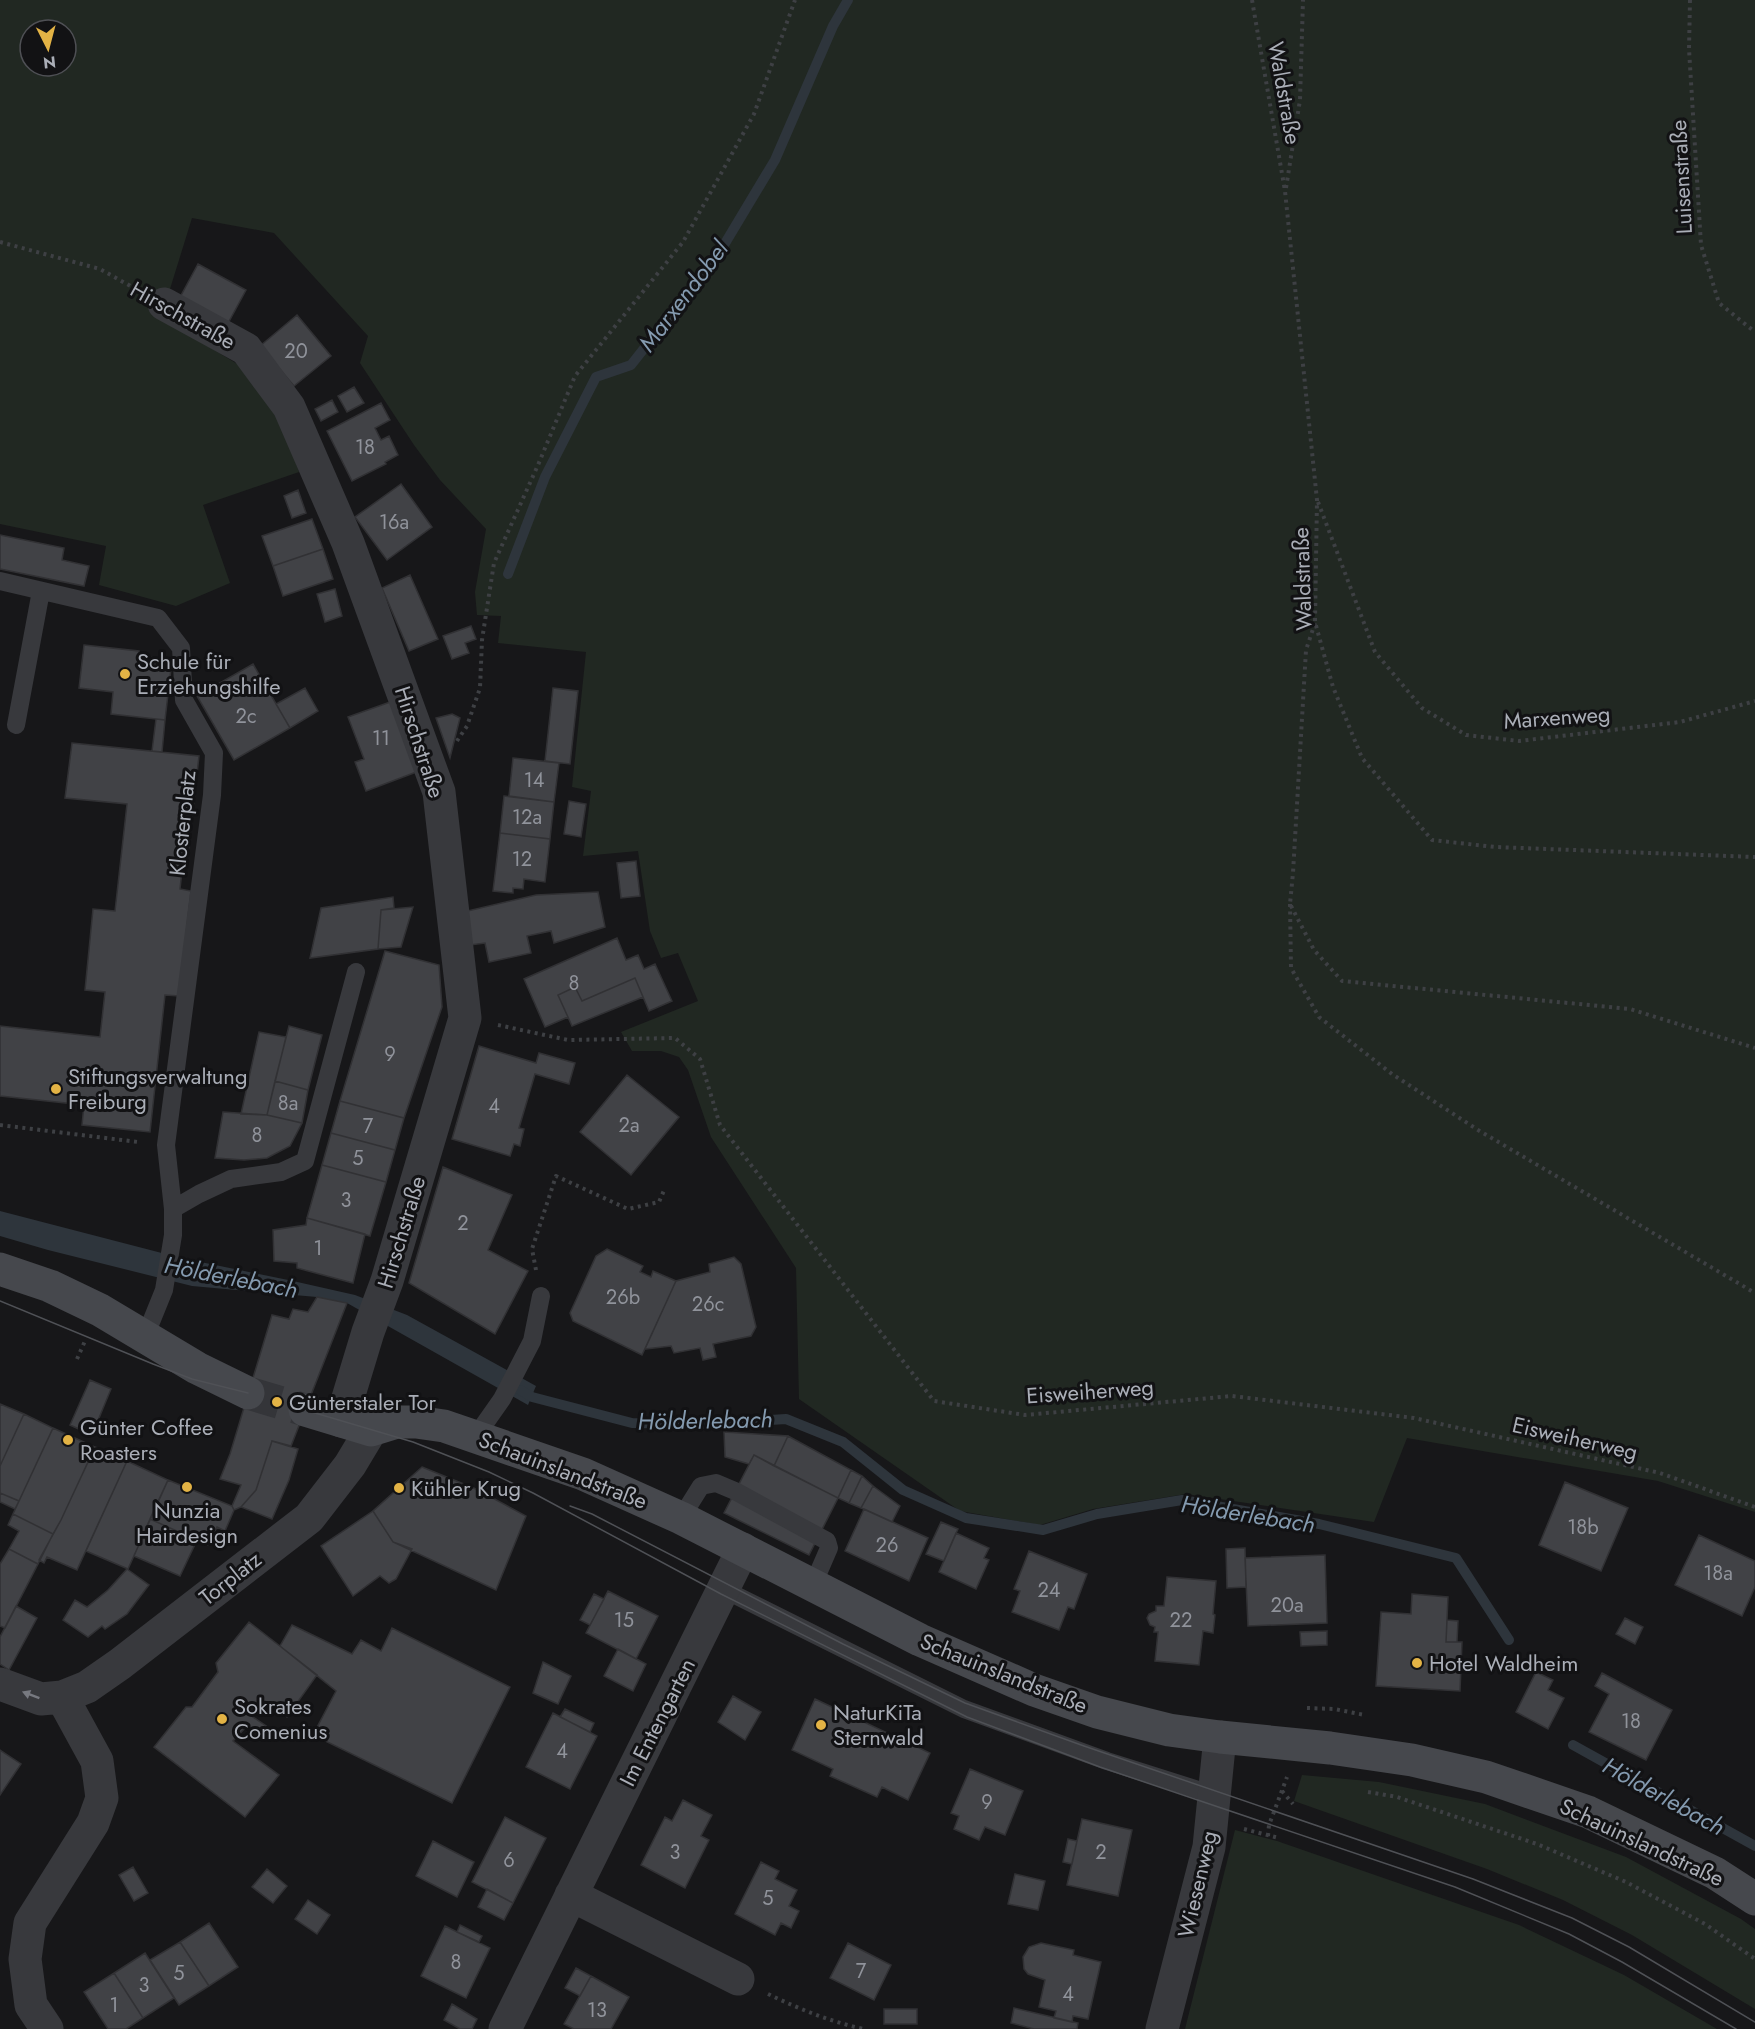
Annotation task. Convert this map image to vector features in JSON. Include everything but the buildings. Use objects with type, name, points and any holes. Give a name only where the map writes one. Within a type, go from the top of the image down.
[{"type":"main road","points":[[0,1269],[50,1286],[100,1310],[196,1368],[248,1393]]},
{"type":"main road","points":[[305,1410],[356,1426]]},
{"type":"main road","name":"Schauinslandstraße","points":[[356,1426],[397,1422],[444,1426],[583,1474],[681,1518],[920,1640],[1034,1690],[1096,1712],[1169,1730],[1330,1748],[1412,1760],[1486,1777],[1588,1812],[1715,1873],[1755,1899]]},
{"type":"street","name":"Hirschstraße","points":[[164,304],[246,349],[289,407],[348,543],[440,792],[465,1018],[387,1281],[368,1332],[356,1426]]},
{"type":"street","name":"Torplatz","points":[[62,1698],[87,1687],[120,1664],[309,1518],[350,1466],[356,1426]]},
{"type":"street","name":"Im Entengarten","points":[[505,2029],[743,1549]]},
{"type":"street","points":[[0,1684],[41,1699],[62,1698],[97,1761],[102,1798],[93,1823],[30,1923],[25,1959],[32,2005],[47,2029]]},
{"type":"street","name":"Wiesenweg","points":[[1162,2029],[1209,1847],[1220,1737]]},
{"type":"street","points":[[571,1895],[738,1979]]},
{"type":"lane","name":"Klosterplatz","points":[[0,581],[158,618],[182,648],[184,700],[214,753],[212,795],[166,1145],[173,1209],[173,1235],[164,1290],[145,1337]]},
{"type":"lane","points":[[16,725],[41,591]]},
{"type":"lane","points":[[173,1209],[231,1179],[282,1173],[305,1161],[356,972]]},
{"type":"lane","points":[[476,1436],[502,1399],[532,1341],[537,1288]]},
{"type":"lane","points":[[681,1518],[701,1486],[716,1483],[735,1491],[827,1541],[829,1548],[813,1585]]},
{"type":"lane","points":[[723,1589],[964,1709],[1107,1761],[1214,1795]]},
{"type":"path","points":[[440,792],[458,738],[467,726],[480,688],[482,640],[494,563],[575,376],[683,242],[754,114],[795,0]]},
{"type":"path","name":"Waldstraße","points":[[1252,0],[1285,191],[1317,500],[1315,622],[1333,687],[1362,758],[1432,840],[1496,847],[1755,856]]},
{"type":"path","points":[[1285,191],[1300,100],[1303,0]]},
{"type":"path","name":"Luisenstraße","points":[[1690,0],[1689,49],[1701,245],[1719,303],[1755,332]]},
{"type":"path","name":"Hirschstraße","points":[[0,242],[100,269],[164,304]]},
{"type":"path","name":"Marxenweg","points":[[1317,500],[1375,652],[1422,708],[1466,735],[1519,741],[1680,722],[1755,701]]},
{"type":"path","points":[[1315,622],[1306,650],[1290,904],[1291,968],[1319,1017],[1392,1074],[1478,1130],[1755,1293]]},
{"type":"path","points":[[1290,904],[1314,950],[1342,981],[1630,1009],[1755,1048]]},
{"type":"path","name":"Eisweiherweg","points":[[465,1018],[568,1040],[675,1038],[700,1059],[720,1125],[934,1401],[1025,1415],[1232,1396],[1414,1418],[1660,1473],[1755,1507]]},
{"type":"path","points":[[0,1125],[166,1145]]},
{"type":"path","points":[[537,1288],[532,1249],[556,1176],[628,1209],[659,1202],[666,1188]]},
{"type":"path","points":[[1298,1707],[1334,1709],[1368,1716]]},
{"type":"path","points":[[1268,1836],[1269,1825],[1287,1776],[1298,1779]]},
{"type":"path","points":[[1282,1791],[1293,1804]]},
{"type":"path","points":[[1364,1791],[1397,1797],[1537,1844],[1626,1882],[1705,1924],[1755,1959]]},
{"type":"path","points":[[738,1979],[802,2010],[839,2024],[862,2029]]},
{"type":"shaded area","points":[[0,0],[1755,0],[1755,1512],[1658,1481],[1407,1438],[1374,1522],[1186,1494],[1093,1509],[1040,1525],[960,1511],[799,1399],[796,1268],[711,1137],[688,1070],[679,1057],[661,1051],[632,1051],[621,1032],[698,1001],[678,953],[661,958],[650,931],[638,851],[583,856],[591,791],[572,787],[586,652],[498,643],[501,616],[477,615],[475,592],[486,529],[440,480],[360,363],[368,336],[274,233],[192,218],[161,318],[239,365],[277,409],[299,472],[203,505],[230,583],[176,606],[99,585],[106,546],[0,524]]},
{"type":"shaded area","points":[[1302,1775],[1379,1782],[1485,1804],[1626,1857],[1741,1919],[1755,1929],[1755,2009],[1632,1935],[1563,1900],[1487,1869],[1294,1801]]},
{"type":"shaded area","points":[[1235,1830],[1277,1841],[1519,1925],[1624,1975],[1717,2029],[1185,2029]]},
{"type":"water","points":[[0,1211],[181,1258],[355,1295],[407,1315],[536,1386],[528,1405],[347,1303],[317,1297],[192,1286],[0,1236]]},
{"type":"waterway","name":"Marxendobel","points":[[508,574],[545,477],[596,377],[631,365],[718,255],[775,160],[833,26],[848,0]]},
{"type":"waterway","name":"Hölderlebach","points":[[520,1390],[532,1397],[632,1423],[702,1424],[786,1419],[843,1442],[903,1490],[966,1518],[1043,1530],[1097,1514],[1182,1500],[1319,1524],[1456,1558],[1509,1640]]},
{"type":"waterway","name":"Hölderlebach","points":[[1573,1745],[1755,1846]]},
{"type":"tunnel","points":[[248,1393],[305,1410]]},
{"type":"tram line","points":[[0,1301],[192,1379],[248,1393]]},
{"type":"tram line","points":[[305,1410],[413,1442],[489,1472],[533,1493],[721,1594],[967,1717],[1100,1767],[1455,1887],[1569,1934],[1622,1962],[1736,2029]]},
{"type":"tram line","points":[[570,1506],[592,1514],[843,1644],[965,1703],[1473,1879],[1572,1918],[1629,1947],[1755,2022]]},
{"type":"place","name":"Schule für Erziehungshilfe","points":[[125,674]]},
{"type":"place","name":"Stiftungsverwaltung Freiburg","points":[[56,1089]]},
{"type":"place","name":"Günterstaler Tor","points":[[277,1402]]},
{"type":"place","name":"Günter Coffee Roasters","points":[[68,1440]]},
{"type":"place","name":"Nunzia Hairdesign","points":[[187,1487]]},
{"type":"place","name":"Kühler Krug","points":[[399,1488]]},
{"type":"place","name":"Hotel Waldheim","points":[[1417,1663]]},
{"type":"place","name":"Sokrates Comenius","points":[[222,1719]]},
{"type":"place","name":"NaturKiTa Sternwald","points":[[821,1725]]}]
